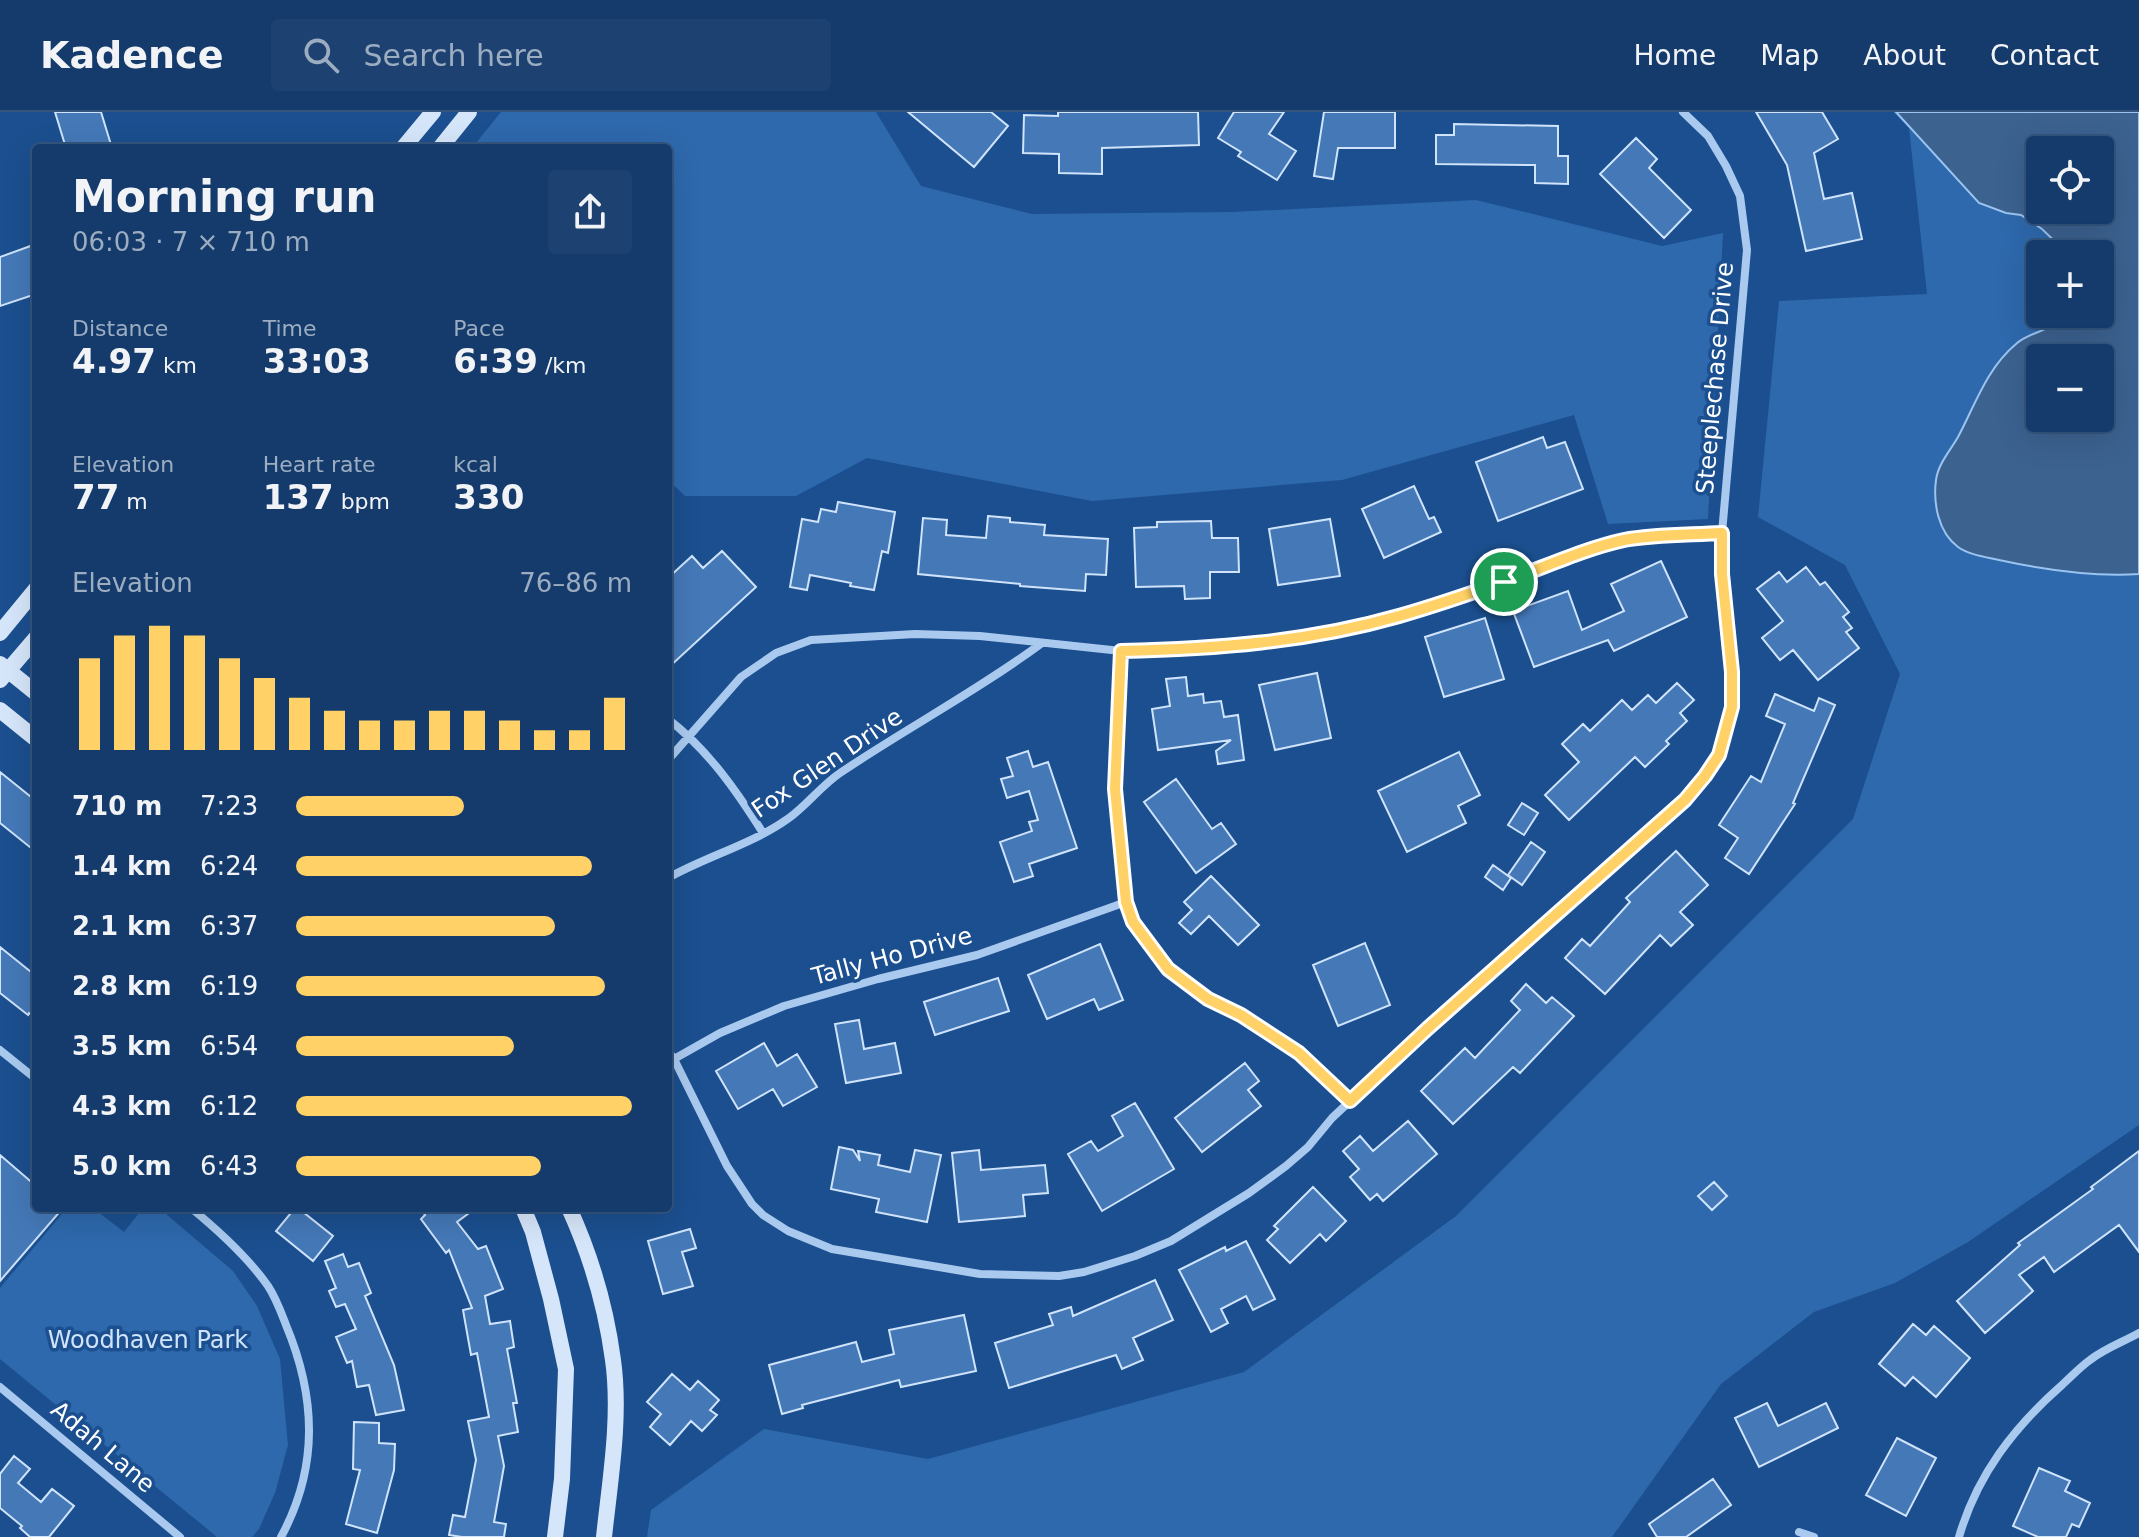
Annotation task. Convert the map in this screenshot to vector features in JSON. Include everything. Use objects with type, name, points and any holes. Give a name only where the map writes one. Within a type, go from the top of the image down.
[{"type":"main road","points":[[406,144],[433,112]]},
{"type":"main road","points":[[443,144],[469,112]]},
{"type":"main road","points":[[0,633],[32,594]]},
{"type":"main road","points":[[32,642],[3,672],[32,690]]},
{"type":"main road","points":[[0,710],[32,736]]},
{"type":"main road","points":[[525,1212],[533,1232],[566,1369],[563,1466],[555,1537]]},
{"type":"main road","points":[[571,1212],[599,1288],[613,1362],[615,1417],[604,1537]]},
{"type":"street","name":"Steeplechase Drive","points":[[672,1057],[727,1166],[752,1204],[763,1215],[794,1234],[832,1249],[980,1274],[1059,1276],[1084,1272],[1171,1241],[1249,1193],[1286,1166],[1427,1029],[1685,800],[1719,755],[1732,707],[1722,533],[1747,250],[1740,196],[1708,136],[1683,112]]},
{"type":"street","points":[[672,755],[741,677],[776,653],[811,640],[915,634],[980,636],[1121,651],[1202,649],[1289,640],[1363,626],[1416,611],[1625,540],[1722,533]]},
{"type":"street","name":"Fox Glen Drive","points":[[672,876],[790,817],[838,774],[1000,674],[1042,643]]},
{"type":"street","points":[[1121,651],[1115,789],[1126,902],[1133,922],[1168,969],[1208,999],[1241,1015],[1299,1053],[1350,1101]]},
{"type":"street","points":[[672,722],[688,735],[733,786],[763,833]]},
{"type":"street","name":"Tally Ho Drive","points":[[672,1055],[784,1006],[977,955],[1126,902]]},
{"type":"street","points":[[0,1050],[32,1076]]},
{"type":"street","points":[[195,1212],[247,1260],[270,1289],[297,1356],[309,1408],[309,1446],[304,1478],[281,1537]]},
{"type":"street","points":[[1959,1537],[1964,1518],[1996,1456],[2040,1404],[2091,1359],[2139,1333]]},
{"type":"street","name":"Adah Lane","points":[[0,1387],[180,1537]]},
{"type":"street","points":[[1799,1532],[1814,1537]]},
{"type":"green space","points":[[501,112],[876,112],[921,186],[1032,214],[1232,212],[1476,200],[1662,246],[1723,233],[1708,519],[1608,524],[1574,415],[1342,480],[1092,501],[867,458],[796,496],[685,496],[672,484],[672,144],[475,144]]},
{"type":"green space","points":[[1893,112],[2139,112],[2139,1125],[1968,1242],[1895,1283],[1814,1312],[1721,1384],[1612,1537],[647,1537],[651,1510],[764,1429],[928,1459],[1244,1372],[1456,1216],[1853,819],[1900,674],[1845,565],[1758,517],[1779,301],[1927,294],[1909,128]]},
{"type":"green space","name":"Woodhaven Park","points":[[64,1212],[98,1212],[124,1232],[140,1212],[164,1212],[233,1271],[257,1306],[280,1359],[288,1445],[275,1493],[259,1529],[252,1537],[217,1537],[0,1359],[0,1288]]},
{"type":"shaded area","points":[[1896,112],[2139,112],[2139,574],[2069,572],[1978,555],[1958,547],[1941,525],[1935,498],[1937,474],[1997,364],[2020,341],[2047,328],[2114,328],[2114,240],[2053,240],[2034,224],[2114,224],[2114,136],[2026,136],[2026,218],[1979,203]]},
{"type":"building","points":[[55,112],[101,112],[111,144],[65,144]]},
{"type":"building","points":[[908,112],[991,112],[1008,126],[974,167]]},
{"type":"building","points":[[1058,112],[1198,112],[1199,145],[1102,148],[1102,174],[1059,173],[1059,154],[1023,153],[1024,115],[1058,116]]},
{"type":"building","points":[[1234,112],[1284,112],[1269,134],[1296,151],[1277,180],[1238,156],[1241,152],[1218,138]]},
{"type":"building","points":[[1324,112],[1395,112],[1395,148],[1338,148],[1333,179],[1314,176]]},
{"type":"building","points":[[1756,112],[1822,112],[1838,139],[1814,153],[1824,199],[1852,193],[1862,239],[1806,251],[1787,165]]},
{"type":"building","points":[[1454,124],[1558,126],[1558,156],[1568,156],[1568,184],[1535,183],[1535,165],[1436,164],[1436,135],[1454,135]]},
{"type":"building","points":[[1636,138],[1657,159],[1649,168],[1691,210],[1664,238],[1600,174]]},
{"type":"building","points":[[32,245],[32,295],[0,306],[0,257]]},
{"type":"building","points":[[1543,437],[1547,448],[1565,442],[1583,489],[1498,521],[1476,462]]},
{"type":"building","points":[[1414,486],[1429,519],[1434,517],[1441,532],[1384,558],[1362,509]]},
{"type":"building","points":[[838,502],[895,512],[888,553],[882,551],[874,590],[810,575],[807,590],[790,587],[802,519],[818,522],[821,509],[836,512]]},
{"type":"building","points":[[988,516],[1010,518],[1010,522],[1045,525],[1044,535],[1108,539],[1106,575],[1086,574],[1085,591],[918,574],[923,518],[947,520],[946,535],[986,538]]},
{"type":"building","points":[[1330,519],[1340,576],[1278,585],[1269,529]]},
{"type":"building","points":[[1211,521],[1212,538],[1238,538],[1239,572],[1210,572],[1210,598],[1185,599],[1184,586],[1136,587],[1134,528],[1157,527],[1157,522]]},
{"type":"building","points":[[722,551],[756,587],[672,664],[672,574],[692,556],[703,568]]},
{"type":"building","points":[[1661,561],[1687,617],[1614,651],[1608,640],[1534,667],[1513,611],[1568,591],[1582,630],[1624,611],[1611,584]]},
{"type":"building","points":[[1806,567],[1820,585],[1825,582],[1849,612],[1843,617],[1852,628],[1846,632],[1859,648],[1818,680],[1793,650],[1780,660],[1762,638],[1783,621],[1757,589],[1779,572],[1787,582]]},
{"type":"building","points":[[1485,618],[1504,679],[1444,697],[1425,637]]},
{"type":"building","points":[[1317,673],[1331,738],[1275,750],[1259,685]]},
{"type":"building","points":[[1186,677],[1188,696],[1203,694],[1204,703],[1221,701],[1224,717],[1238,715],[1244,760],[1218,764],[1216,751],[1231,740],[1158,750],[1152,709],[1170,706],[1166,679]]},
{"type":"building","points":[[1677,683],[1694,700],[1680,713],[1687,721],[1666,741],[1669,744],[1645,767],[1635,757],[1569,820],[1545,795],[1579,762],[1562,744],[1583,724],[1590,731],[1622,700],[1632,710],[1648,695],[1656,703]]},
{"type":"building","points":[[1775,694],[1814,711],[1819,698],[1835,705],[1795,804],[1749,874],[1725,858],[1738,838],[1719,825],[1751,776],[1761,782],[1785,724],[1766,716]]},
{"type":"building","points":[[1028,751],[1033,767],[1048,762],[1077,848],[1029,864],[1033,876],[1014,882],[1000,842],[1032,831],[1029,822],[1038,820],[1029,791],[1007,798],[1001,779],[1013,776],[1007,758]]},
{"type":"building","points":[[1459,752],[1480,795],[1458,806],[1466,823],[1407,852],[1378,791]]},
{"type":"building","points":[[0,772],[32,798],[32,849],[0,823]]},
{"type":"building","points":[[1176,779],[1212,829],[1221,823],[1236,844],[1196,873],[1144,802]]},
{"type":"building","points":[[1522,803],[1538,813],[1524,835],[1508,825]]},
{"type":"building","points":[[1531,842],[1545,852],[1522,885],[1508,875]]},
{"type":"building","points":[[1676,851],[1708,885],[1680,912],[1693,925],[1671,946],[1660,935],[1605,994],[1565,958],[1582,939],[1590,946],[1630,902],[1626,898]]},
{"type":"building","points":[[1493,865],[1511,878],[1503,890],[1485,877]]},
{"type":"building","points":[[1211,876],[1259,925],[1238,945],[1209,916],[1191,934],[1179,923],[1192,910],[1184,902]]},
{"type":"building","points":[[1365,943],[1390,1005],[1338,1026],[1313,965]]},
{"type":"building","points":[[1100,944],[1123,1000],[1099,1010],[1094,999],[1047,1019],[1028,975]]},
{"type":"building","points":[[0,947],[32,973],[32,1016],[0,993]]},
{"type":"building","points":[[998,978],[1009,1011],[935,1035],[924,1002]]},
{"type":"building","points":[[1526,984],[1546,1003],[1552,997],[1574,1016],[1520,1073],[1513,1067],[1453,1124],[1421,1091],[1465,1048],[1475,1058],[1520,1010],[1511,1001]]},
{"type":"building","points":[[859,1020],[864,1049],[895,1043],[901,1073],[846,1083],[835,1024]]},
{"type":"building","points":[[764,1043],[777,1066],[797,1054],[817,1087],[783,1106],[773,1089],[738,1109],[716,1071]]},
{"type":"building","points":[[1245,1063],[1259,1081],[1248,1090],[1261,1106],[1202,1152],[1175,1118]]},
{"type":"building","points":[[1135,1103],[1174,1169],[1102,1211],[1068,1154],[1091,1141],[1098,1151],[1123,1136],[1112,1116]]},
{"type":"building","points":[[1408,1121],[1437,1154],[1383,1201],[1377,1194],[1370,1200],[1350,1177],[1359,1169],[1343,1151],[1360,1136],[1373,1151]]},
{"type":"building","points":[[839,1147],[853,1150],[860,1161],[858,1151],[880,1155],[878,1165],[910,1172],[915,1150],[941,1155],[927,1222],[876,1212],[879,1199],[831,1189]]},
{"type":"building","points":[[979,1150],[981,1170],[1045,1165],[1048,1193],[1023,1195],[1025,1216],[959,1222],[952,1153]]},
{"type":"building","points":[[2139,1151],[2139,1252],[2119,1225],[2054,1272],[2044,1257],[2019,1275],[2033,1291],[1985,1333],[1957,1301],[2020,1245],[2018,1243],[2093,1189],[2091,1187]]},
{"type":"building","points":[[0,1155],[32,1183],[32,1212],[60,1212],[0,1281]]},
{"type":"building","points":[[1714,1182],[1727,1196],[1712,1210],[1698,1196]]},
{"type":"building","points":[[1313,1187],[1346,1221],[1326,1241],[1320,1234],[1290,1263],[1267,1240],[1278,1229],[1274,1226]]},
{"type":"building","points":[[292,1212],[303,1212],[333,1236],[313,1261],[276,1231]]},
{"type":"building","points":[[423,1212],[471,1212],[457,1222],[478,1249],[486,1246],[503,1289],[485,1296],[490,1324],[510,1321],[514,1347],[507,1349],[517,1403],[513,1403],[518,1432],[498,1436],[504,1466],[494,1522],[506,1524],[504,1537],[449,1535],[453,1515],[465,1517],[476,1460],[468,1421],[489,1417],[477,1353],[471,1355],[463,1310],[472,1308],[449,1250],[446,1253],[421,1219],[425,1215]]},
{"type":"building","points":[[690,1229],[696,1248],[682,1252],[693,1286],[663,1294],[648,1241]]},
{"type":"building","points":[[1246,1241],[1275,1299],[1253,1310],[1246,1296],[1221,1309],[1228,1323],[1211,1332],[1179,1270],[1225,1247],[1226,1251]]},
{"type":"building","points":[[343,1254],[348,1267],[359,1263],[371,1293],[365,1296],[394,1365],[404,1410],[376,1415],[369,1385],[357,1387],[352,1361],[347,1363],[336,1337],[356,1329],[345,1304],[336,1307],[329,1291],[336,1288],[325,1261]]},
{"type":"building","points":[[1155,1280],[1173,1320],[1133,1338],[1143,1360],[1122,1369],[1116,1355],[1009,1388],[995,1343],[1053,1325],[1049,1314],[1071,1307],[1073,1316]]},
{"type":"building","points":[[964,1315],[976,1371],[901,1387],[899,1380],[802,1405],[803,1408],[782,1414],[769,1365],[856,1342],[862,1362],[894,1354],[889,1330]]},
{"type":"building","points":[[1913,1324],[1926,1335],[1934,1326],[1970,1358],[1936,1397],[1913,1377],[1905,1386],[1879,1364]]},
{"type":"building","points":[[672,1374],[690,1390],[698,1381],[719,1400],[710,1410],[717,1415],[702,1431],[691,1421],[670,1445],[650,1427],[661,1414],[647,1402]]},
{"type":"building","points":[[1767,1403],[1778,1426],[1826,1403],[1838,1428],[1759,1467],[1735,1418]]},
{"type":"building","points":[[354,1422],[379,1423],[379,1443],[395,1444],[394,1470],[377,1533],[346,1524],[360,1470],[353,1469]]},
{"type":"building","points":[[1897,1438],[1936,1458],[1906,1516],[1866,1495]]},
{"type":"building","points":[[14,1456],[30,1469],[18,1483],[41,1502],[52,1489],[74,1506],[49,1537],[30,1537],[0,1508],[0,1474]]},
{"type":"building","points":[[2039,1468],[2070,1481],[2065,1491],[2090,1503],[2079,1527],[2072,1524],[2066,1537],[2038,1537],[2013,1526]]},
{"type":"building","points":[[1713,1479],[1731,1505],[1686,1537],[1657,1537],[1649,1524]]},
{"type":"route","points":[[1722,533],[1732,707],[1719,755],[1685,800],[1350,1101],[1299,1053],[1241,1015],[1208,999],[1168,969],[1133,922],[1126,902],[1115,789],[1121,651],[1202,649],[1289,640],[1401,616],[1504,582],[1625,540],[1722,533]]}]
